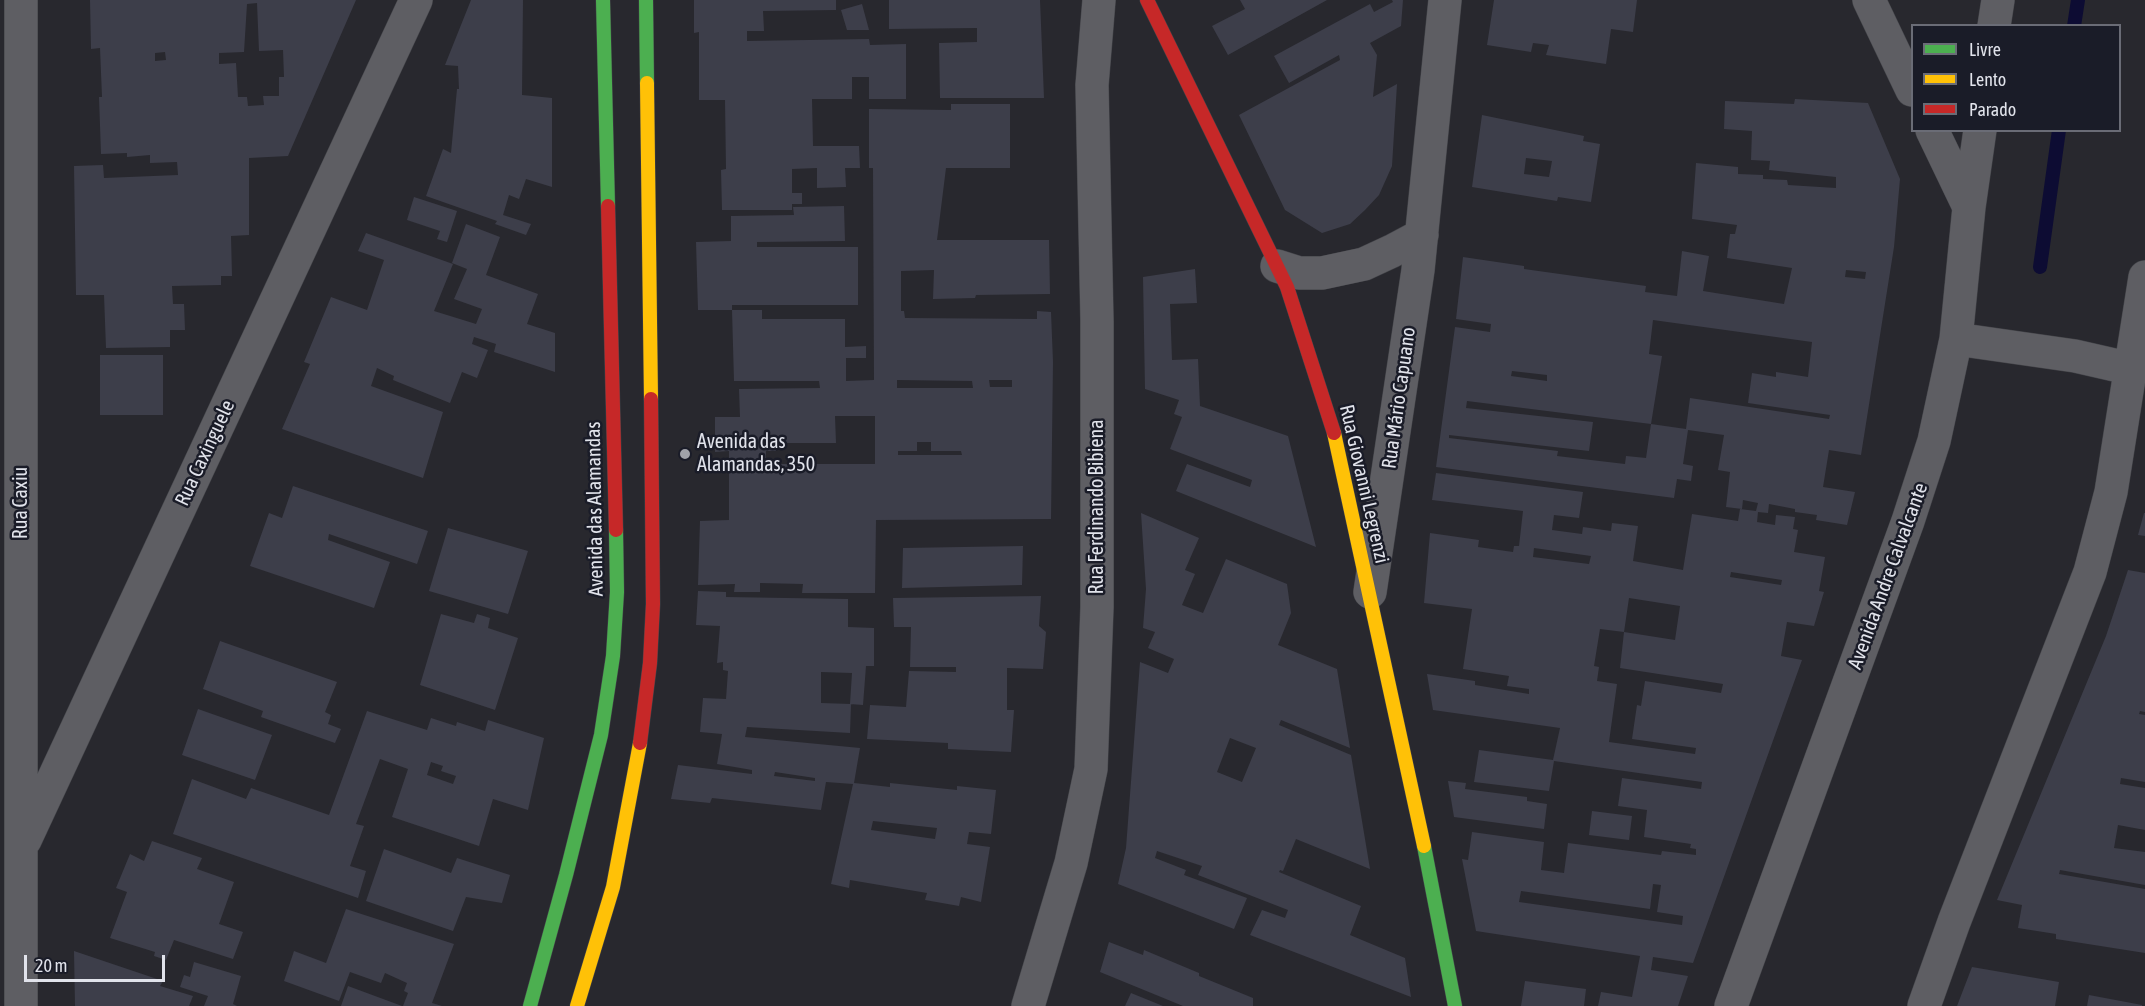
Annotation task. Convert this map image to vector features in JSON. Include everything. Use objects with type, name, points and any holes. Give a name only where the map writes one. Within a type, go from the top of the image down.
[{"type":"street","name":"Rua Caxiu","points":[[21,0],[21,1006]]},
{"type":"street","name":"Rua Caxinguele","points":[[0,909],[20,849],[416,0]]},
{"type":"street","name":"Avenida das Alamandas","points":[[530,1006],[601,735],[613,656],[617,592],[603,0]]},
{"type":"street","points":[[577,1006],[613,887],[642,734],[650,663],[653,562],[646,0]]},
{"type":"street","name":"Rua Ferdinando Bibiena","points":[[1028,1006],[1071,863],[1091,769],[1097,608],[1097,321],[1092,85],[1099,0]]},
{"type":"street","name":"Rua Giovanni Legrenzi","points":[[1147,0],[1287,287],[1334,433],[1430,874],[1455,1006]]},
{"type":"street","name":"Rua Mário Capuano","points":[[1369,597],[1395,432],[1422,234],[1445,0]]},
{"type":"street","points":[[1869,0],[1911,88]]},
{"type":"street","points":[[1994,24],[1998,0]]},
{"type":"street","points":[[1933,132],[1969,207]]},
{"type":"street","name":"Avenida Andre Calvalcante","points":[[1731,1006],[1935,441],[1956,339],[1969,207],[1980,132]]},
{"type":"street","points":[[1277,266],[1299,273],[1322,273],[1364,264],[1422,234]]},
{"type":"street","points":[[1924,1006],[1954,922],[2090,572],[2111,492],[2145,277]]},
{"type":"street","points":[[1956,339],[2074,356],[2132,369]]},
{"type":"building","points":[[90,0],[356,0],[288,156],[249,158],[249,235],[231,236],[232,276],[221,276],[221,285],[172,286],[173,304],[184,304],[185,330],[170,330],[170,347],[106,348],[104,295],[76,295],[74,166],[103,165],[104,178],[178,175],[177,162],[150,163],[150,155],[127,157],[127,153],[101,154],[100,48],[91,49]],"holes":[[[257,3],[259,51],[283,50],[284,77],[279,77],[279,96],[263,96],[264,105],[248,106],[247,97],[238,97],[236,63],[219,64],[219,53],[244,52],[247,4]],[[165,52],[166,60],[155,61],[155,53]]]},
{"type":"building","points":[[471,0],[523,0],[522,95],[552,98],[552,187],[526,179],[519,199],[509,195],[503,215],[531,224],[526,235],[495,224],[497,221],[426,196],[443,149],[451,153],[457,89],[459,89],[458,66],[445,65]]},
{"type":"building","points":[[694,0],[836,0],[836,10],[763,11],[764,31],[747,31],[747,41],[869,39],[870,45],[906,44],[906,99],[869,99],[869,77],[852,77],[852,99],[812,99],[813,146],[859,146],[860,168],[845,168],[846,187],[817,188],[817,168],[792,169],[792,193],[802,193],[802,204],[792,204],[792,210],[722,210],[721,170],[726,169],[725,100],[699,100],[699,32],[694,33]]},
{"type":"building","points":[[889,0],[1040,0],[1044,98],[940,98],[939,43],[977,42],[977,28],[889,29]]},
{"type":"building","points":[[1240,0],[1327,0],[1228,55],[1212,26],[1245,9]]},
{"type":"building","points":[[1392,0],[1403,0],[1401,26],[1370,43],[1377,55],[1373,97],[1397,84],[1392,166],[1379,195],[1365,210],[1350,224],[1322,233],[1285,210],[1239,115],[1340,60],[1339,55],[1289,83],[1274,56],[1370,4],[1374,12],[1393,2]]},
{"type":"building","points":[[1494,0],[1637,0],[1633,32],[1611,29],[1606,64],[1546,55],[1549,45],[1533,43],[1531,52],[1487,45]]},
{"type":"building","points":[[862,4],[869,30],[847,30],[841,10]]},
{"type":"building","points":[[1795,99],[1868,103],[1900,179],[1894,247],[1861,455],[1829,450],[1823,487],[1855,492],[1847,525],[1816,520],[1817,515],[1795,512],[1795,509],[1769,504],[1768,513],[1758,512],[1757,522],[1775,525],[1776,515],[1795,517],[1793,529],[1798,530],[1794,552],[1825,557],[1819,591],[1824,592],[1814,626],[1787,622],[1781,656],[1802,660],[1693,963],[1653,957],[1651,970],[1688,976],[1678,1006],[1598,1006],[1601,992],[1632,997],[1640,956],[1476,931],[1462,859],[1468,860],[1472,832],[1544,842],[1541,870],[1564,873],[1568,843],[1661,855],[1662,851],[1696,855],[1696,849],[1690,848],[1691,844],[1644,837],[1647,810],[1618,806],[1622,778],[1701,789],[1702,782],[1554,761],[1549,791],[1474,782],[1479,750],[1553,760],[1560,728],[1433,710],[1427,674],[1475,681],[1475,685],[1529,694],[1529,689],[1507,686],[1509,676],[1463,669],[1472,609],[1424,603],[1430,533],[1479,540],[1478,547],[1513,552],[1514,546],[1519,546],[1523,511],[1432,500],[1436,473],[1583,492],[1579,518],[1554,515],[1552,530],[1582,534],[1583,527],[1611,531],[1612,523],[1638,526],[1633,561],[1683,570],[1692,514],[1738,521],[1740,509],[1756,511],[1758,503],[1743,500],[1742,509],[1726,507],[1730,472],[1718,470],[1724,435],[1688,430],[1683,464],[1693,466],[1691,481],[1677,479],[1674,498],[1436,467],[1455,327],[1490,332],[1491,324],[1456,319],[1463,257],[1524,266],[1524,269],[1646,286],[1645,292],[1677,296],[1682,251],[1709,256],[1703,291],[1784,304],[1792,268],[1727,258],[1730,234],[1735,234],[1737,225],[1692,219],[1696,163],[1738,167],[1738,174],[1763,175],[1763,179],[1787,180],[1788,185],[1836,188],[1836,177],[1769,170],[1770,161],[1751,160],[1752,131],[1724,129],[1725,101],[1794,104]],"holes":[[[1846,270],[1866,272],[1865,279],[1845,277]],[[1653,320],[1812,342],[1808,377],[1776,372],[1776,377],[1752,373],[1748,403],[1830,415],[1829,419],[1690,398],[1686,429],[1651,424],[1662,356],[1649,354]],[[1512,371],[1547,375],[1547,381],[1511,376]],[[1467,401],[1651,424],[1646,458],[1626,456],[1625,464],[1557,456],[1558,451],[1449,438],[1449,435],[1589,451],[1593,422],[1466,408]],[[1534,548],[1591,556],[1589,564],[1533,557]],[[1731,572],[1782,580],[1781,585],[1730,577]],[[1629,598],[1680,606],[1675,640],[1624,632]],[[1600,629],[1624,632],[1620,668],[1723,684],[1721,693],[1645,681],[1641,706],[1637,705],[1632,739],[1696,748],[1695,754],[1609,742],[1617,684],[1597,681],[1599,667],[1594,666]],[[1653,884],[1661,885],[1657,912],[1683,916],[1682,925],[1519,902],[1521,891],[1650,909]]]},
{"type":"building","points":[[951,104],[1010,104],[1010,168],[946,168],[937,240],[1049,240],[1050,294],[976,295],[975,298],[933,299],[934,270],[901,271],[901,311],[904,311],[905,318],[1037,319],[1037,311],[1051,312],[1053,362],[1051,519],[876,520],[875,593],[802,593],[803,584],[760,583],[760,592],[734,592],[735,584],[698,585],[700,521],[729,520],[729,451],[715,452],[715,417],[740,417],[739,389],[820,388],[819,381],[734,381],[732,310],[762,310],[762,319],[845,319],[845,347],[866,346],[866,358],[846,358],[846,381],[874,380],[873,168],[869,168],[869,109],[951,110]],"holes":[[[897,380],[972,381],[973,388],[897,388]],[[989,380],[1012,380],[1012,387],[990,387]],[[835,416],[875,416],[875,464],[766,464],[766,451],[776,451],[776,443],[836,443]],[[917,442],[931,442],[931,451],[961,451],[962,455],[898,455],[898,451],[917,451]]]},
{"type":"building","points":[[1482,115],[1584,136],[1583,141],[1600,144],[1591,202],[1558,197],[1557,201],[1472,187]],"holes":[[[1526,158],[1552,161],[1549,177],[1524,174]]]},
{"type":"building","points":[[414,197],[457,211],[447,242],[437,239],[440,231],[407,220]]},
{"type":"building","points":[[844,206],[845,241],[757,242],[757,247],[858,247],[858,305],[732,305],[732,310],[698,310],[696,242],[731,241],[731,216],[794,215],[793,207]]},
{"type":"building","points":[[466,224],[500,237],[486,275],[538,294],[527,324],[555,333],[555,372],[494,352],[496,344],[474,337],[472,344],[488,350],[477,378],[462,372],[450,403],[393,380],[394,376],[377,368],[371,386],[443,412],[423,478],[282,429],[310,364],[304,362],[331,297],[367,310],[384,260],[358,251],[366,233],[453,264],[434,311],[476,324],[482,309],[454,299],[467,269],[452,263]]},
{"type":"building","points":[[1195,269],[1197,303],[1170,304],[1172,360],[1198,359],[1200,406],[1288,436],[1316,547],[1176,491],[1187,464],[1250,487],[1252,480],[1170,449],[1182,417],[1174,414],[1179,400],[1145,389],[1143,277]]},
{"type":"building","points":[[100,355],[163,355],[163,415],[100,415]]},
{"type":"building","points":[[293,486],[428,531],[417,564],[329,534],[328,540],[390,562],[374,608],[250,566],[269,513],[282,518]]},
{"type":"building","points":[[1141,513],[1199,538],[1185,570],[1195,574],[1182,605],[1203,613],[1226,559],[1287,584],[1291,613],[1278,645],[1337,669],[1350,748],[1281,720],[1279,725],[1351,755],[1370,869],[1296,839],[1283,871],[1279,872],[1361,906],[1350,935],[1405,958],[1411,997],[1250,935],[1262,910],[1285,918],[1288,910],[1198,875],[1202,866],[1157,851],[1155,858],[1186,870],[1184,875],[1247,898],[1234,929],[1118,884],[1126,848],[1140,662],[1168,673],[1174,659],[1148,648],[1155,632],[1143,628],[1146,589]],"holes":[[[1230,738],[1256,748],[1242,782],[1217,772]]]},
{"type":"building","points":[[2145,513],[2145,536],[2138,535]]},
{"type":"building","points":[[448,528],[528,551],[508,614],[429,591]]},
{"type":"building","points":[[1023,546],[1022,585],[902,588],[903,548]]},
{"type":"building","points":[[2128,570],[2145,573],[2145,712],[2140,711],[2139,714],[2145,715],[2145,782],[2121,778],[2120,784],[2145,788],[2145,830],[2118,825],[2114,848],[2145,852],[2145,885],[2060,870],[2059,874],[2145,889],[2145,953],[2056,939],[2056,934],[2018,928],[2022,905],[1997,900],[2106,636]]},
{"type":"building","points":[[698,591],[726,592],[726,597],[848,599],[848,627],[874,628],[874,666],[866,666],[863,705],[851,704],[850,733],[747,727],[745,737],[860,748],[854,783],[890,787],[890,783],[957,790],[957,786],[996,790],[991,834],[969,832],[967,844],[990,847],[981,902],[961,897],[959,906],[925,900],[927,893],[850,880],[849,888],[831,884],[853,784],[826,782],[821,810],[712,798],[710,803],[671,799],[678,765],[752,774],[752,770],[717,764],[722,734],[700,732],[703,698],[726,699],[728,671],[723,670],[723,662],[717,663],[720,626],[696,625]],"holes":[[[821,672],[852,673],[850,704],[821,703]],[[775,772],[815,778],[815,781],[774,776]],[[873,821],[937,828],[935,839],[871,830]]]},
{"type":"building","points":[[1041,596],[1039,626],[1046,632],[1043,669],[1007,668],[1007,710],[1014,710],[1011,752],[948,749],[948,743],[867,739],[870,705],[906,707],[909,671],[956,672],[956,667],[910,667],[911,627],[894,627],[893,598]]},
{"type":"building","points":[[441,614],[474,623],[477,614],[490,618],[488,628],[518,638],[495,710],[420,685]]},
{"type":"building","points":[[220,641],[337,682],[325,712],[331,715],[328,724],[341,729],[335,743],[261,717],[263,711],[203,689]]},
{"type":"building","points":[[198,709],[272,735],[255,780],[182,755]]},
{"type":"building","points":[[367,711],[427,730],[431,718],[456,726],[457,722],[485,731],[488,720],[544,738],[528,810],[493,799],[479,846],[392,817],[408,769],[380,759],[356,824],[364,826],[350,866],[366,871],[358,898],[173,834],[192,779],[246,799],[251,788],[329,815]],"holes":[[[431,762],[443,766],[441,771],[456,776],[453,784],[427,775]]]},
{"type":"building","points":[[1448,781],[1466,783],[1465,789],[1527,797],[1527,801],[1547,804],[1544,829],[1454,817]]},
{"type":"building","points":[[1592,811],[1632,816],[1629,840],[1589,835]]},
{"type":"building","points":[[152,841],[202,858],[197,869],[234,882],[219,924],[243,932],[233,959],[174,940],[166,960],[154,956],[155,952],[110,938],[127,892],[116,888],[130,854],[144,861]]},
{"type":"building","points":[[384,849],[451,873],[457,858],[510,875],[502,903],[466,897],[453,931],[366,901]]},
{"type":"building","points":[[346,909],[454,944],[432,1003],[442,1006],[403,1006],[408,993],[404,991],[407,983],[385,973],[381,983],[350,972],[339,1001],[284,981],[294,951],[326,963]]},
{"type":"building","points":[[1109,942],[1143,955],[1144,950],[1199,973],[1199,976],[1253,998],[1253,1006],[1183,1006],[1100,972]]},
{"type":"building","points":[[74,951],[163,981],[160,986],[193,996],[189,1006],[75,1006]]},
{"type":"building","points":[[194,962],[241,976],[233,1004],[237,1006],[204,1006],[208,996],[180,987],[184,975],[190,977]]},
{"type":"building","points":[[1972,967],[2059,982],[2055,1006],[1957,1006]]},
{"type":"building","points":[[1525,981],[1586,989],[1584,1006],[1521,1006]]},
{"type":"building","points":[[348,986],[402,1006],[341,1006]]},
{"type":"building","points":[[1131,993],[1163,1006],[1125,1006]]},
{"type":"building","points":[[2089,995],[2142,1005],[2142,1006],[2087,1006]]},
{"type":"waterway","points":[[2074,24],[2078,0]]},
{"type":"waterway","points":[[2040,267],[2059,132]]},
{"type":"traffic: fast","points":[[603,0],[608,206]]},
{"type":"traffic: fast","points":[[646,0],[647,83]]},
{"type":"traffic: fast","points":[[530,1006],[601,735],[613,656],[617,592],[616,530]]},
{"type":"traffic: fast","points":[[1424,846],[1455,1006]]},
{"type":"traffic: slow","points":[[647,83],[651,399]]},
{"type":"traffic: slow","points":[[1334,433],[1424,846]]},
{"type":"traffic: slow","points":[[577,1006],[613,887],[640,743]]},
{"type":"traffic: jam","points":[[1147,0],[1287,287],[1334,433]]},
{"type":"traffic: jam","points":[[608,206],[616,530]]},
{"type":"traffic: jam","points":[[640,743],[650,663],[653,604],[651,399]]},
{"type":"place","name":"Avenida das Alamandas, 350","points":[[685,454]]}]
